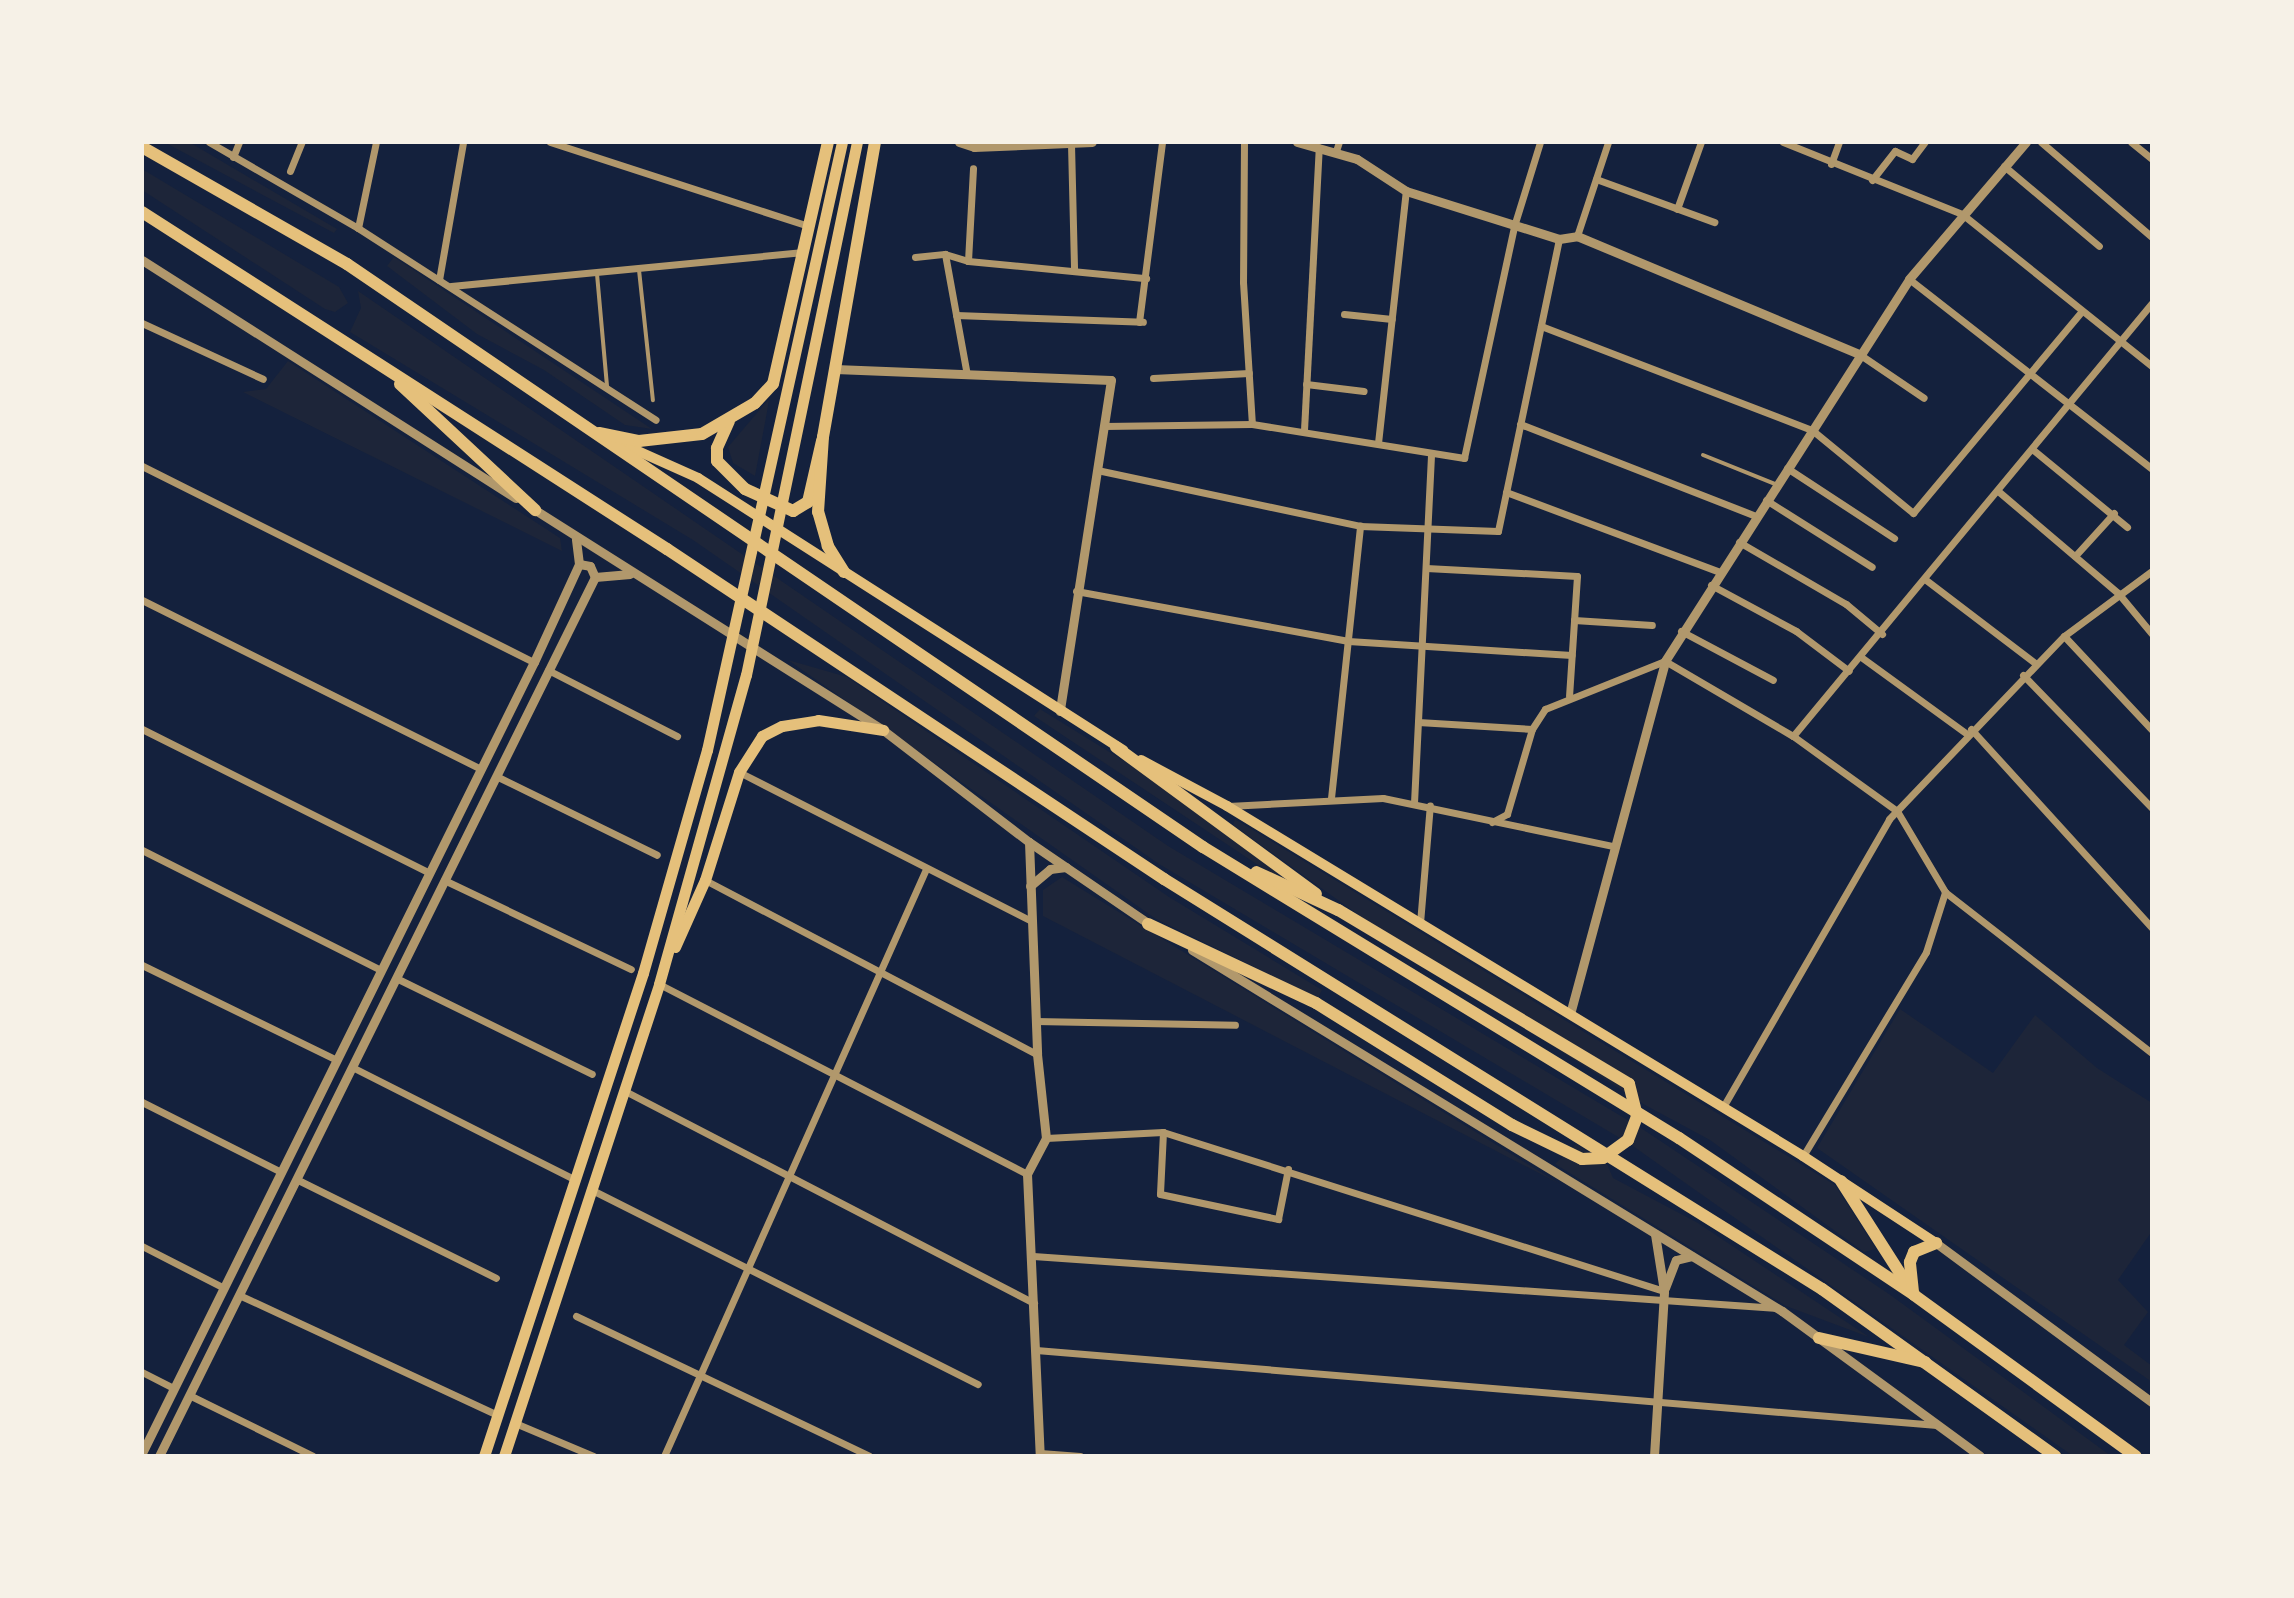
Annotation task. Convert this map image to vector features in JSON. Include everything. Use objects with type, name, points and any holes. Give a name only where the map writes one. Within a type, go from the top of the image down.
[{"type":"highway","points":[[595,432],[672,441],[729,421],[773,384],[828,142]]},
{"type":"highway","points":[[729,421],[717,448],[717,461],[745,489],[793,511],[808,502],[823,437],[875,142]]},
{"type":"highway","points":[[142,147],[347,264],[1203,847],[1679,1138],[1914,1295],[2136,1456]]},
{"type":"highway","points":[[142,212],[374,360],[1164,879],[1676,1196],[1931,1363],[2055,1456]]},
{"type":"highway","points":[[374,360],[535,510]]},
{"type":"highway","points":[[823,437],[818,512],[828,546],[844,572]]},
{"type":"highway","points":[[1116,747],[1338,910]]},
{"type":"highway","points":[[1148,924],[1316,1003],[1512,1125],[1582,1159],[1611,1154],[1633,1132],[1637,1108],[1629,1084],[1338,910],[1203,847]]},
{"type":"highway","points":[[1841,1181],[1914,1295]]},
{"type":"highway","points":[[1914,1295],[1910,1262],[1914,1252],[1936,1243]]},
{"type":"highway","points":[[1819,1338],[1931,1363]]},
{"type":"main road","points":[[484,1456],[572,1178],[643,973],[729,666],[842,142]]},
{"type":"main road","points":[[504,1456],[659,984],[746,675],[857,142]]},
{"type":"main road","points":[[595,432],[698,478],[1116,747],[1227,806],[1803,1156],[1936,1243]]},
{"type":"main road","points":[[659,984],[705,880],[739,772],[762,736],[782,726],[833,719],[883,730]]},
{"type":"main road","points":[[531,1308],[550,1316]]},
{"type":"street","points":[[209,142],[358,228],[656,420]]},
{"type":"street","points":[[233,157],[239,142]]},
{"type":"street","points":[[290,171],[302,142]]},
{"type":"street","points":[[358,228],[376,142]]},
{"type":"street","points":[[439,280],[463,142]]},
{"type":"street","points":[[550,142],[808,226]]},
{"type":"street","points":[[959,142],[974,147],[1092,142]]},
{"type":"street","points":[[956,315],[1141,322],[1162,142]]},
{"type":"street","points":[[1244,142],[1243,282],[1252,424]]},
{"type":"street","points":[[1297,142],[1337,147],[1406,191],[1559,239],[1577,236],[1859,354],[1924,398]]},
{"type":"street","points":[[1104,426],[1252,424],[1464,458],[1515,223],[1540,142]]},
{"type":"street","points":[[1577,236],[1608,142]]},
{"type":"street","points":[[1677,209],[1701,142]]},
{"type":"street","points":[[1783,142],[1831,164],[1962,214],[2152,366]]},
{"type":"street","points":[[1831,164],[1839,142]]},
{"type":"street","points":[[1872,180],[1895,151],[1912,159],[1925,142]]},
{"type":"street","points":[[1570,1014],[1612,846],[1665,661],[1681,631],[1909,279],[2026,142]]},
{"type":"street","points":[[2041,142],[2149,235],[2152,225]]},
{"type":"street","points":[[2131,142],[2152,159]]},
{"type":"street","points":[[1071,144],[1074,269]]},
{"type":"street","points":[[1304,430],[1319,147]]},
{"type":"street","points":[[2004,166],[2099,246]]},
{"type":"street","points":[[968,261],[973,168]]},
{"type":"street","points":[[1596,179],[1714,222]]},
{"type":"street","points":[[1378,443],[1406,191]]},
{"type":"street","points":[[1097,470],[1360,526],[1428,531],[1498,531],[1559,239]]},
{"type":"street","points":[[449,286],[803,252]]},
{"type":"street","points":[[945,254],[967,375]]},
{"type":"street","points":[[915,257],[945,254],[968,261],[1146,278]]},
{"type":"street","points":[[142,260],[576,539],[883,730],[1029,842],[1148,924],[1778,1308],[1980,1456]]},
{"type":"street","points":[[1909,279],[2152,469]]},
{"type":"street","points":[[1793,736],[1882,634],[2152,303]]},
{"type":"street","points":[[1541,326],[1812,430],[1913,513],[2082,311]]},
{"type":"street","points":[[1344,314],[1392,319]]},
{"type":"street","points":[[142,323],[263,379]]},
{"type":"street","points":[[835,369],[1111,380],[1076,591],[1060,711]]},
{"type":"street","points":[[1153,378],[1249,373]]},
{"type":"street","points":[[1306,384],[1364,391]]},
{"type":"street","points":[[1520,424],[1756,516]]},
{"type":"street","points":[[2032,449],[2086,497],[2114,513],[2127,527]]},
{"type":"street","points":[[1414,803],[1431,453]]},
{"type":"street","points":[[142,466],[534,662]]},
{"type":"street","points":[[1787,468],[1894,538]]},
{"type":"street","points":[[1998,491],[2118,593],[2152,634]]},
{"type":"street","points":[[1506,492],[1720,572]]},
{"type":"street","points":[[1766,500],[1872,567]]},
{"type":"street","points":[[2075,556],[2114,513]]},
{"type":"street","points":[[1331,798],[1360,526]]},
{"type":"street","points":[[142,1453],[534,662],[579,564],[576,539]]},
{"type":"street","points":[[1739,542],[1846,604],[1882,634]]},
{"type":"street","points":[[579,564],[590,566],[595,577]]},
{"type":"street","points":[[1426,568],[1577,576],[1569,696]]},
{"type":"street","points":[[1723,1107],[1897,811],[2035,663],[2118,593],[2152,571]]},
{"type":"street","points":[[159,1456],[595,577],[611,572],[635,575]]},
{"type":"street","points":[[1926,580],[2035,663]]},
{"type":"street","points":[[1711,585],[1796,631],[1849,671]]},
{"type":"street","points":[[1076,591],[1348,641],[1572,655]]},
{"type":"street","points":[[142,600],[657,855]]},
{"type":"street","points":[[1574,620],[1652,625]]},
{"type":"street","points":[[1681,631],[1773,680]]},
{"type":"street","points":[[2064,636],[2152,730]]},
{"type":"street","points":[[1861,657],[1969,732],[2152,928]]},
{"type":"street","points":[[1492,822],[1507,814],[1532,729],[1545,709],[1569,696],[1665,661]]},
{"type":"street","points":[[1665,661],[1793,736],[1897,811],[1945,892],[2152,1053]]},
{"type":"street","points":[[548,670],[677,736]]},
{"type":"street","points":[[2023,675],[2152,808]]},
{"type":"street","points":[[1418,722],[1532,729]]},
{"type":"street","points":[[142,729],[429,873]]},
{"type":"street","points":[[739,772],[1029,920]]},
{"type":"street","points":[[1227,806],[1331,798],[1414,803],[1612,846]]},
{"type":"street","points":[[1420,923],[1430,805]]},
{"type":"street","points":[[1029,842],[1029,920],[1037,1054],[1046,1138],[1027,1174],[1040,1455],[1080,1456]]},
{"type":"street","points":[[142,850],[381,970]]},
{"type":"street","points":[[1030,886],[1050,869],[1066,867]]},
{"type":"street","points":[[664,1456],[926,869]]},
{"type":"street","points":[[444,880],[631,969]]},
{"type":"street","points":[[705,880],[881,969],[1037,1054]]},
{"type":"street","points":[[1803,1156],[1926,952],[1945,892]]},
{"type":"street","points":[[142,965],[337,1060]]},
{"type":"street","points":[[396,978],[592,1074]]},
{"type":"street","points":[[659,984],[1027,1174]]},
{"type":"street","points":[[1035,1021],[1235,1025]]},
{"type":"street","points":[[352,1067],[572,1178]]},
{"type":"street","points":[[623,1090],[1034,1303]]},
{"type":"street","points":[[142,1102],[281,1172]]},
{"type":"street","points":[[1046,1138],[1163,1132],[1288,1169],[1664,1296]]},
{"type":"street","points":[[1163,1132],[1160,1194],[1278,1219],[1288,1169]]},
{"type":"street","points":[[296,1179],[496,1278]]},
{"type":"street","points":[[590,1189],[978,1384]]},
{"type":"street","points":[[1654,1456],[1664,1296],[1655,1234]]},
{"type":"street","points":[[1936,1243],[2152,1402]]},
{"type":"street","points":[[142,1246],[224,1288],[497,1415]]},
{"type":"street","points":[[1033,1256],[1664,1296],[1778,1308]]},
{"type":"street","points":[[1664,1296],[1676,1260],[1692,1256]]},
{"type":"street","points":[[576,1316],[701,1373],[869,1456]]},
{"type":"street","points":[[1036,1350],[1937,1425]]},
{"type":"street","points":[[142,1372],[174,1388]]},
{"type":"street","points":[[189,1395],[313,1456]]},
{"type":"street","points":[[515,1423],[593,1456]]},
{"type":"lane","points":[[639,270],[653,400]]},
{"type":"lane","points":[[597,274],[607,389]]},
{"type":"lane","points":[[1703,455],[1777,484]]},
{"type":"shaded area","points":[[164,142],[189,142],[337,229],[334,233]]},
{"type":"shaded area","points":[[142,169],[339,287],[348,303],[335,312],[325,309],[142,190]]},
{"type":"shaded area","points":[[394,257],[652,429],[625,425],[544,370],[477,334],[387,266]]},
{"type":"shaded area","points":[[358,291],[1168,846],[1641,1128],[1889,1294],[2111,1456],[2073,1456],[1630,1144],[1159,864],[693,540],[350,332],[361,308]]},
{"type":"shaded area","points":[[288,361],[560,538],[562,551],[243,392],[266,389]]},
{"type":"shaded area","points":[[769,399],[755,476],[733,463],[728,447]]},
{"type":"shaded area","points":[[788,660],[847,677],[1169,897],[1322,990],[1318,998],[1156,919]]},
{"type":"shaded area","points":[[1040,709],[1145,774],[1277,870],[1276,877],[1034,716]]},
{"type":"shaded area","points":[[1235,819],[1835,1185],[1876,1249],[1864,1252],[1710,1140],[1645,1105],[1451,981],[1233,825]]},
{"type":"shaded area","points":[[1062,877],[1560,1184],[1043,916],[1043,890]]},
{"type":"shaded area","points":[[1900,1009],[1993,1073],[2035,1015],[2097,1068],[2152,1103],[2152,1231],[2118,1280],[2148,1312],[2124,1345],[2152,1366],[2152,1382],[1817,1148]]},
{"type":"shaded area","points":[[1576,1144],[1607,1164],[1613,1178],[1698,1223],[1869,1337],[1786,1306],[1555,1164]]}]
